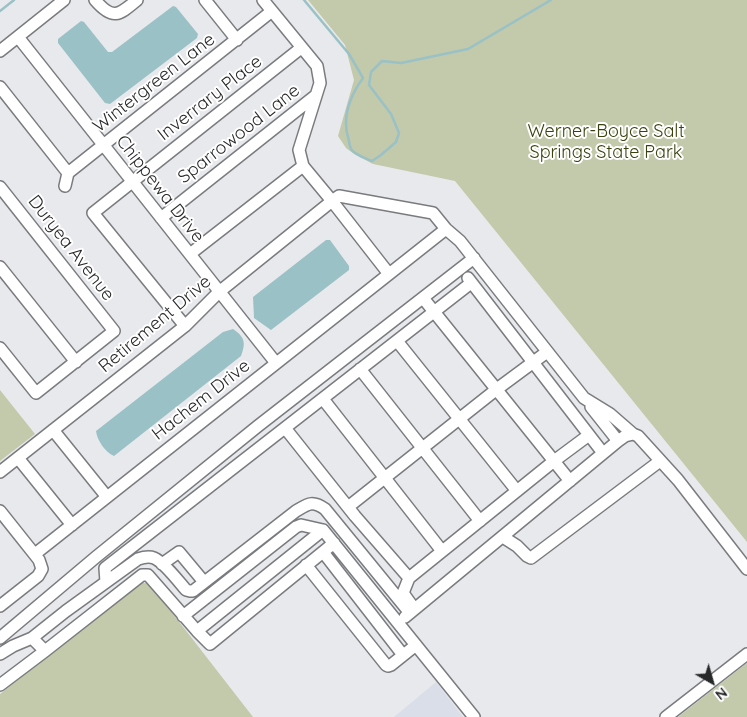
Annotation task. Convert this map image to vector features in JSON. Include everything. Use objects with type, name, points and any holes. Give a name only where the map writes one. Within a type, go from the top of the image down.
[{"type":"street","points":[[0,51],[64,0]]},
{"type":"street","points":[[95,0],[111,13],[121,13],[137,0]]},
{"type":"street","points":[[205,0],[236,40]]},
{"type":"street","points":[[263,0],[317,66],[320,83],[299,150],[303,166],[389,274]]},
{"type":"street","name":"Wintergreen Lane","points":[[68,173],[272,12]]},
{"type":"street","name":"Chippewa Drive","points":[[18,37],[276,363]]},
{"type":"street","name":"Inverrary Place","points":[[185,326],[93,213],[301,48]]},
{"type":"street","points":[[0,87],[68,173],[65,186]]},
{"type":"street","name":"Sparrowood Lane","points":[[161,218],[315,96]]},
{"type":"street","points":[[190,254],[303,166]]},
{"type":"street","name":"Duryea Avenue","points":[[0,187],[114,331],[76,362]]},
{"type":"street","points":[[332,202],[339,196],[433,213],[474,258],[618,441]]},
{"type":"street","name":"Retirement Drive","points":[[0,472],[185,326],[219,292],[332,202]]},
{"type":"street","name":"Hachem Drive","points":[[35,554],[446,229]]},
{"type":"street","points":[[0,638],[96,557],[258,426],[474,258]]},
{"type":"street","points":[[0,267],[76,362],[36,393],[0,348]]},
{"type":"street","points":[[460,269],[603,453]]},
{"type":"street","points":[[444,282],[455,296]]},
{"type":"street","points":[[106,582],[105,568],[471,283]]},
{"type":"street","points":[[423,298],[570,481]]},
{"type":"street","points":[[396,341],[517,491]]},
{"type":"street","points":[[348,507],[497,389],[547,352]]},
{"type":"street","points":[[360,369],[480,521]]},
{"type":"street","points":[[584,398],[610,414],[633,434],[638,436],[678,480],[747,569]]},
{"type":"street","points":[[322,399],[442,551]]},
{"type":"street","points":[[285,428],[348,507],[409,578]]},
{"type":"street","points":[[53,430],[107,497]]},
{"type":"street","points":[[398,623],[603,453],[618,441],[633,434]]},
{"type":"street","points":[[412,611],[403,593],[409,578],[589,435]]},
{"type":"street","points":[[18,458],[72,525]]},
{"type":"street","points":[[503,536],[531,558],[660,461]]},
{"type":"street","points":[[0,654],[32,638],[138,559],[147,556],[155,558],[162,564],[186,590],[193,590],[296,511],[307,505],[317,504],[324,509],[412,611]]},
{"type":"street","points":[[0,511],[35,554],[42,569],[38,576],[0,606]]},
{"type":"street","points":[[184,616],[296,527],[302,525],[323,530],[474,717]]},
{"type":"street","points":[[196,631],[323,530]]},
{"type":"street","points":[[0,685],[142,575],[148,574],[196,631],[210,644],[334,543]]},
{"type":"street","points":[[162,564],[178,552],[204,582]]},
{"type":"street","points":[[323,552],[403,655]]},
{"type":"street","points":[[306,566],[386,665],[391,665],[416,645]]},
{"type":"street","points":[[32,638],[46,651]]},
{"type":"street","points":[[666,717],[747,654]]},
{"type":"shaded area","points":[[436,682],[463,717],[394,717]]},
{"type":"green space","name":"Werner-Boyce Salt Springs State Park","points":[[308,0],[747,0],[747,542],[455,181],[373,164],[346,148],[338,136],[354,80],[345,45]]},
{"type":"green space","points":[[0,390],[35,434],[0,461]]},
{"type":"green space","points":[[139,583],[149,583],[253,717],[0,717],[0,694]]},
{"type":"green space","points":[[747,663],[747,717],[678,717]]},
{"type":"water","points":[[173,6],[176,7],[198,34],[197,38],[110,104],[105,103],[58,43],[58,39],[81,21],[84,22],[108,52],[112,52]]},
{"type":"water","points":[[326,240],[330,240],[349,266],[349,270],[271,330],[254,318],[253,297]]},
{"type":"water","points":[[233,329],[240,335],[243,341],[244,347],[241,356],[114,456],[105,449],[96,431],[223,332]]},
{"type":"waterway","points":[[0,11],[14,0]]},
{"type":"waterway","points":[[304,0],[349,54],[363,78],[354,92],[348,108],[346,124],[351,149],[360,156],[372,161],[396,142],[399,133],[391,114],[369,85],[371,72],[382,61],[401,63],[468,49],[551,0]]}]
